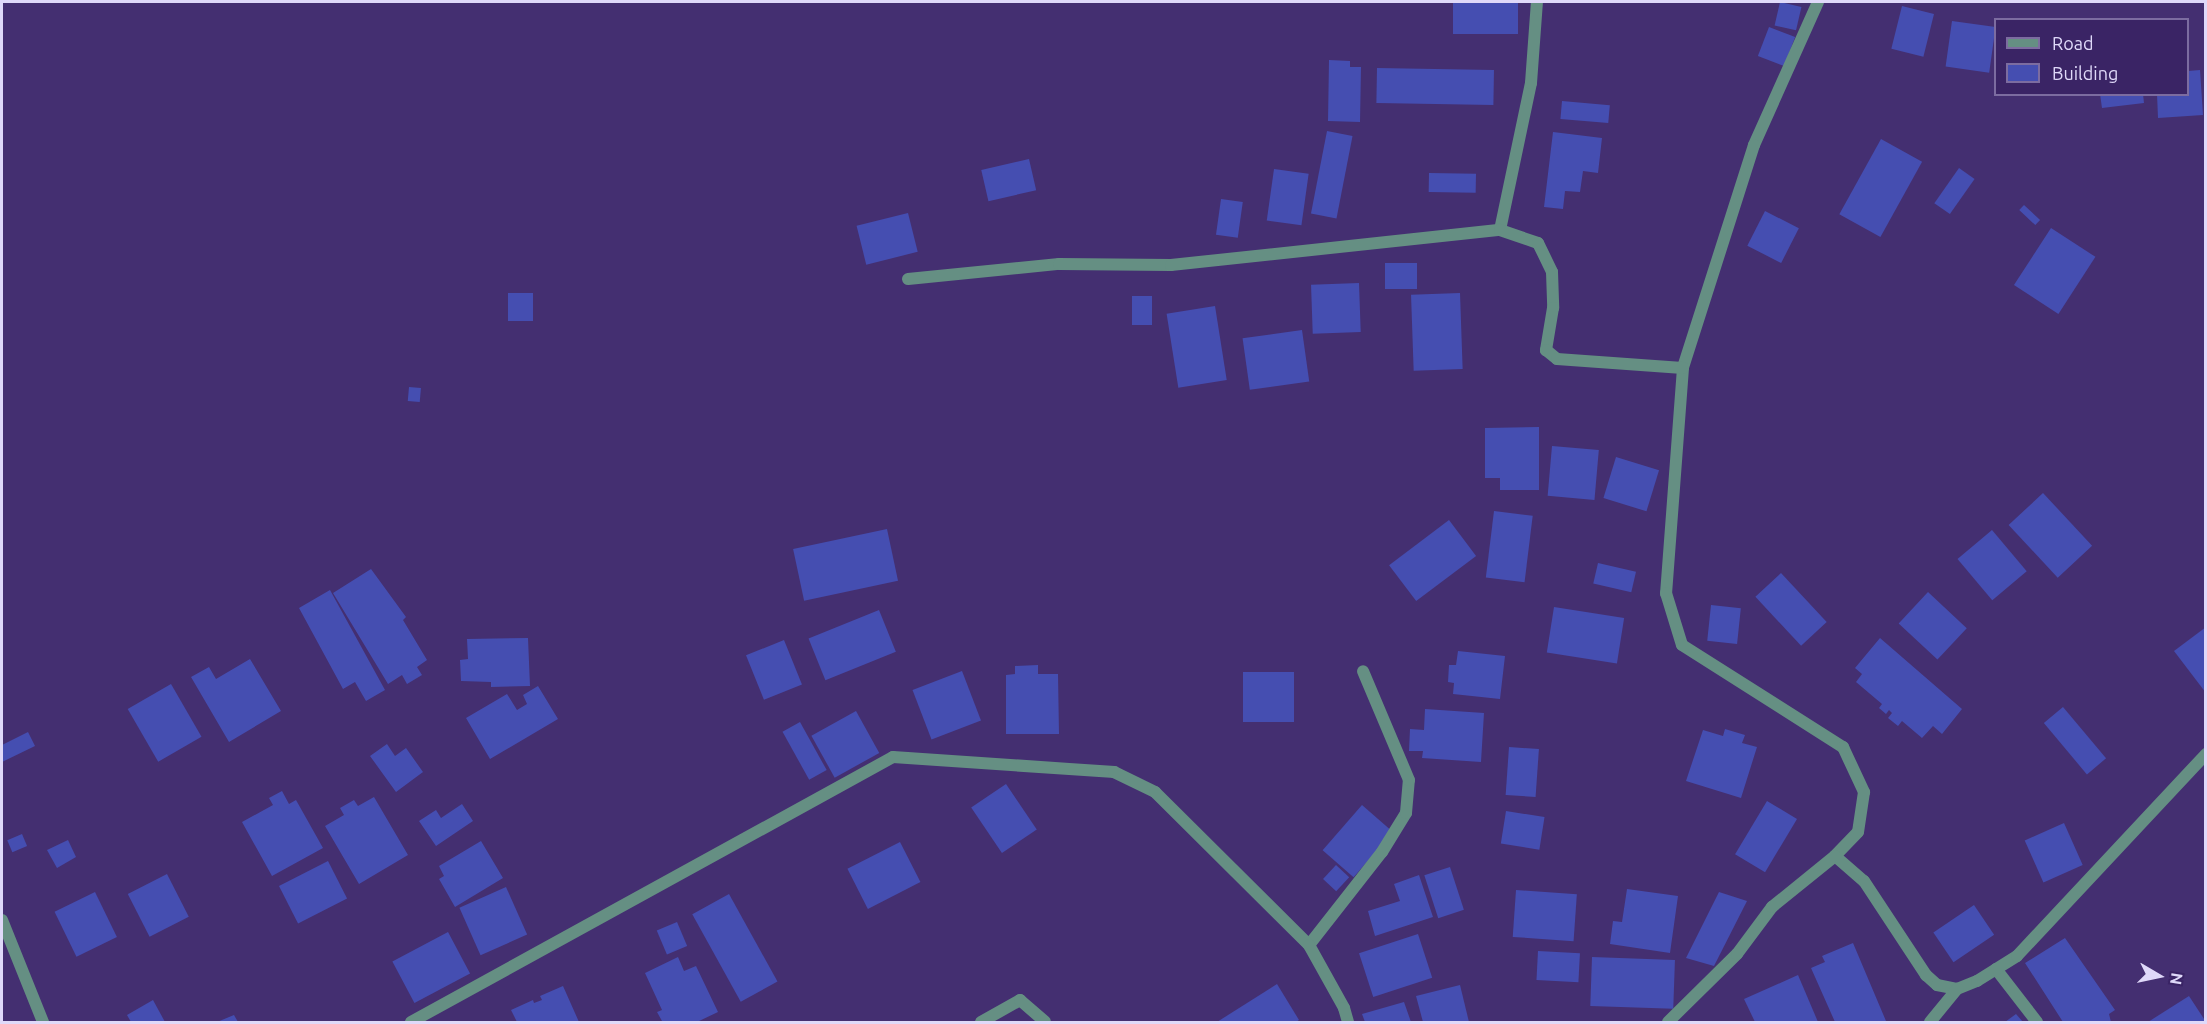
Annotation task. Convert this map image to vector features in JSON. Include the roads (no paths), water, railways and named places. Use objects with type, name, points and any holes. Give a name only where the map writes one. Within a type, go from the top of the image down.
[{"type":"street","points":[[1500,230],[1531,83],[1537,2]]},
{"type":"street","points":[[1668,1023],[1737,954],[1772,907],[1834,856],[1858,832],[1864,792],[1843,747],[1682,645],[1666,593],[1683,368],[1754,145],[1818,2]]},
{"type":"street","points":[[908,279],[1059,264],[1172,265],[1500,230],[1538,243],[1552,272],[1553,308],[1546,350],[1557,359],[1683,368]]},
{"type":"street","points":[[1310,945],[1382,852],[1406,813],[1409,780],[1363,671]]},
{"type":"street","points":[[1930,1023],[1958,989],[2017,956],[2205,754]]},
{"type":"street","points":[[411,1023],[893,757],[1114,772],[1155,792],[1310,945],[1344,1008],[1348,1023]]},
{"type":"street","points":[[1834,856],[1864,881],[1926,975],[1937,985],[1958,989]]},
{"type":"street","points":[[2,920],[44,1023]]},
{"type":"street","points":[[1996,969],[2037,1023]]},
{"type":"street","points":[[981,1023],[1020,1000],[1045,1023]]}]
